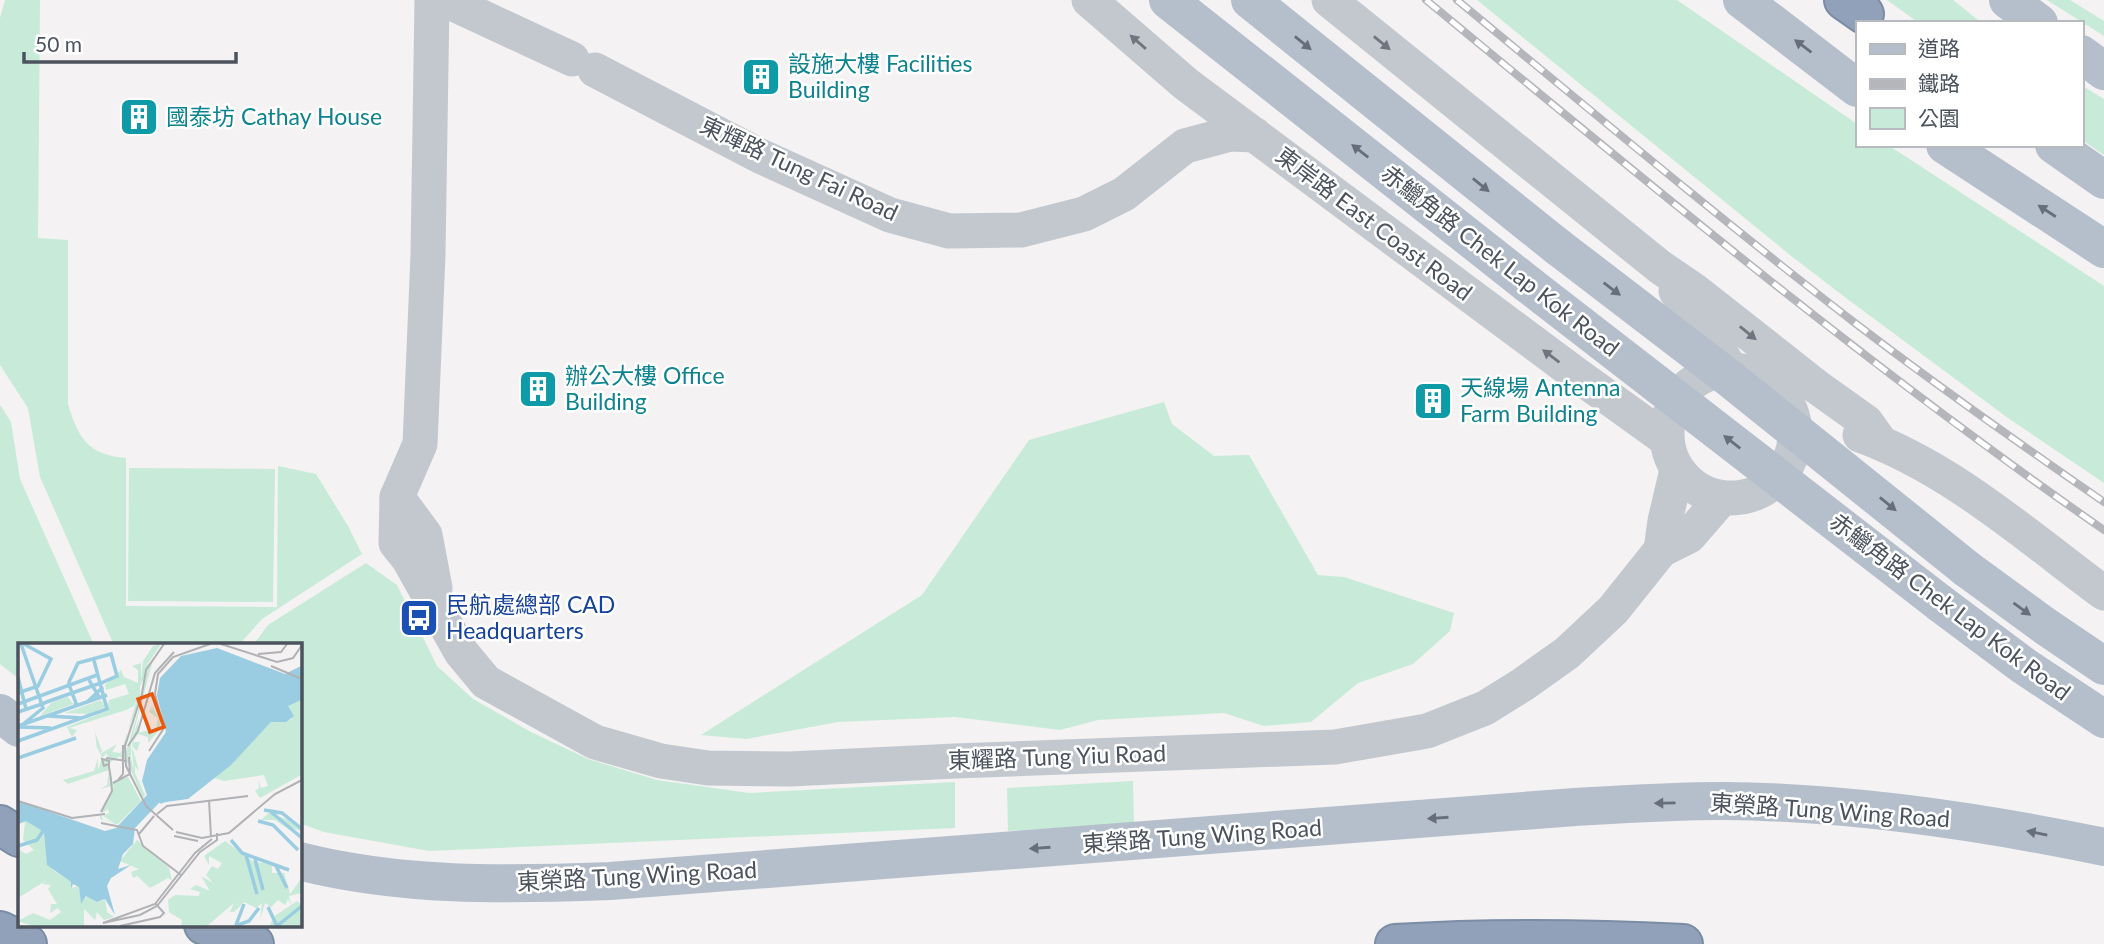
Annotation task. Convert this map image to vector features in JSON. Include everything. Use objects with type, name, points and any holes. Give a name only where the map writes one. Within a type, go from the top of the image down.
[{"type":"highway","points":[[0,825],[18,836]]},
{"type":"highway","points":[[207,926],[254,944]]},
{"type":"highway","points":[[0,931],[27,944]]},
{"type":"highway","points":[[1395,944],[1510,940],[1683,944]]},
{"type":"main road","name":"赤鱲角路 Chek Lap Kok Road","points":[[1168,0],[1941,604],[2024,666],[2104,719]]},
{"type":"main road","name":"赤鱲角路 Chek Lap Kok Road","points":[[1250,0],[1967,569],[2104,666]]},
{"type":"main road","points":[[1742,0],[1856,87]]},
{"type":"main road","points":[[2008,0],[2036,21]]},
{"type":"main road","points":[[2083,55],[2104,71]]},
{"type":"main road","points":[[1948,147],[2104,249]]},
{"type":"main road","points":[[2057,147],[2104,180]]},
{"type":"main road","points":[[0,713],[18,727]]},
{"type":"main road","name":"東榮路 Tung Wing Road","points":[[301,861],[415,881],[524,884],[610,881],[1575,807],[1725,802],[1840,807],[1967,821],[2104,847]]},
{"type":"street","name":"東耀路 Tung Yiu Road","points":[[432,0],[428,255],[420,444],[397,497],[425,535],[439,613],[461,652],[486,682],[596,742],[661,761],[708,768],[790,769],[1335,747],[1427,731],[1485,708],[1567,653],[1613,610],[1661,550],[1689,536],[1722,498]]},
{"type":"street","name":"東輝路 Tung Fai Road","points":[[445,0],[584,64],[760,156],[890,215],[949,231],[1021,230],[1084,214],[1124,194],[1185,146],[1230,134],[1255,135]]},
{"type":"street","name":"東岸路 East Coast Road","points":[[1089,0],[1186,84],[1577,375],[1671,455],[1685,480],[1695,488],[1705,494],[1722,498]]},
{"type":"street","points":[[1329,0],[1660,267],[1866,422],[1881,443]]},
{"type":"street","name":"東輝路 Tung Fai Road","points":[[1163,164],[1184,128],[1188,107],[1186,84]]},
{"type":"street","points":[[1660,267],[1730,369]]},
{"type":"street","points":[[1671,455],[1668,417],[1677,397],[1691,382],[1710,373],[1730,369],[1763,377],[1774,386],[1787,402],[1794,422],[1793,452],[1782,474],[1765,489],[1745,497],[1722,498]]},
{"type":"street","points":[[1787,402],[1825,422],[1881,443],[1946,476],[2104,593]]},
{"type":"street","points":[[1793,452],[1876,462],[1946,476]]},
{"type":"street","name":"東耀路 Tung Yiu Road","points":[[1661,550],[1671,455]]},
{"type":"green space","points":[[5,0],[40,0],[38,238],[68,240],[68,404],[76,426],[86,443],[94,449],[126,458],[126,606],[277,607],[278,466],[316,474],[362,554],[262,619],[241,643],[113,643],[40,477],[28,408],[0,365],[0,18]]},
{"type":"green space","points":[[1477,0],[1677,0],[1856,123],[1856,147],[1891,147],[2104,286],[2104,483],[2008,418],[1790,255]]},
{"type":"green space","points":[[1887,0],[1953,0],[1979,21],[1916,21]]},
{"type":"green space","points":[[2047,0],[2070,0],[2104,21],[2104,36]]},
{"type":"green space","points":[[2083,86],[2104,99],[2104,155],[2083,140]]},
{"type":"green space","points":[[1164,402],[1172,424],[1214,456],[1249,455],[1318,575],[1344,577],[1454,613],[1450,631],[1413,664],[1358,683],[1311,722],[1264,726],[1224,713],[1098,720],[1060,730],[955,717],[838,722],[746,739],[701,735],[922,595],[1029,440]]},
{"type":"green space","points":[[0,405],[11,422],[20,479],[93,643],[18,643],[18,678],[0,664]]},
{"type":"green space","points":[[129,468],[275,469],[273,602],[128,601]]},
{"type":"green space","points":[[366,563],[397,585],[437,666],[473,699],[531,732],[588,759],[657,780],[749,793],[955,782],[955,828],[429,851],[324,832],[301,824],[301,643],[254,643],[268,625]]},
{"type":"green space","points":[[1133,781],[1134,824],[1008,831],[1007,788]]},
{"type":"railway","points":[[1426,0],[1844,339],[2016,468],[2104,530]]},
{"type":"railway","points":[[1457,0],[1705,204],[1855,323],[2104,502]]},
{"type":"place","name":"設施大樓 Facilities Building","points":[[761,77]]},
{"type":"place","name":"國泰坊 Cathay House","points":[[139,117]]},
{"type":"place","name":"辦公大樓 Office Building","points":[[538,389]]},
{"type":"place","name":"天線場 Antenna Farm Building","points":[[1433,401]]},
{"type":"place","name":"民航處總部 CAD Headquarters","points":[[419,618]]}]
